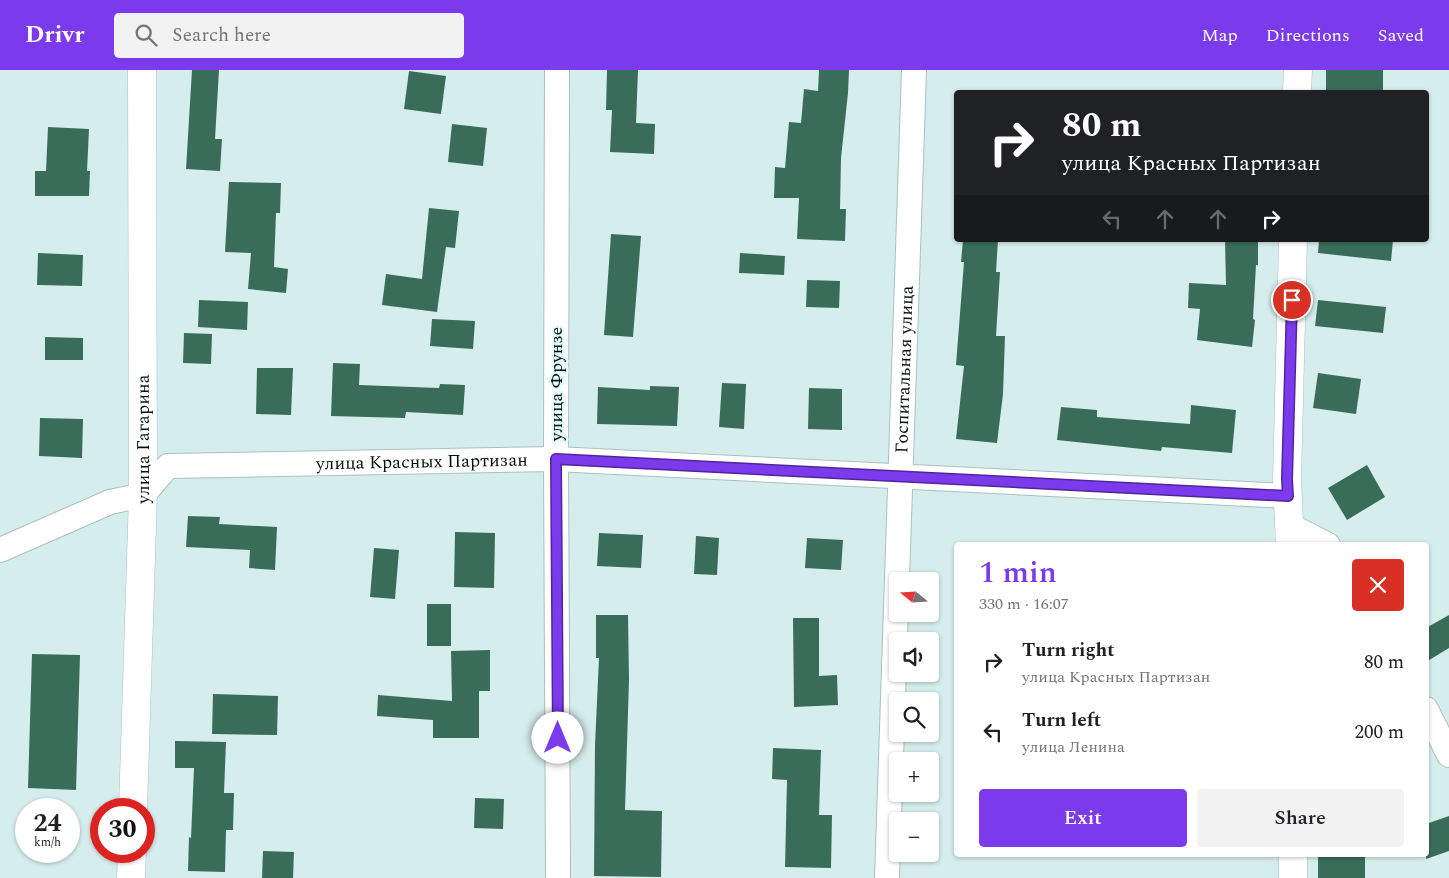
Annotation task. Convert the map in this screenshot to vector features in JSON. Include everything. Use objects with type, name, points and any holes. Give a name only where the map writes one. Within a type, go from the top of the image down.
[{"type":"main road","name":"улица Гагарина","points":[[133,798],[143,494],[142,70]]},
{"type":"main road","points":[[1297,90],[1298,70]]},
{"type":"main road","points":[[1289,535],[1287,479],[1293,242]]},
{"type":"main road","points":[[1293,857],[1293,878]]},
{"type":"main road","points":[[131,878],[132,863]]},
{"type":"street","name":"улица Фрунзе","points":[[557,70],[558,878]]},
{"type":"street","name":"Госпитальная улица","points":[[887,878],[914,70]]},
{"type":"street","name":"улица Красных Партизан","points":[[143,494],[168,466],[556,459],[1288,496]]},
{"type":"street","points":[[0,550],[110,502],[143,494]]},
{"type":"street","points":[[1289,535],[1316,542]]},
{"type":"street","points":[[1429,714],[1449,755]]},
{"type":"building","points":[[192,70],[219,70],[215,139],[222,139],[220,171],[186,169]]},
{"type":"building","points":[[607,70],[638,70],[636,123],[655,124],[654,154],[610,152],[612,110],[606,110]]},
{"type":"building","points":[[819,70],[849,70],[841,158],[840,209],[846,209],[845,241],[797,239],[799,198],[774,198],[775,167],[785,168],[789,122],[801,123],[804,89],[818,91]]},
{"type":"building","points":[[1326,70],[1383,70],[1383,90],[1326,90]]},
{"type":"building","points":[[409,71],[446,76],[441,114],[404,109]]},
{"type":"building","points":[[452,124],[487,128],[483,166],[448,162]]},
{"type":"building","points":[[48,127],[89,129],[87,171],[90,171],[89,196],[35,196],[35,171],[46,171]]},
{"type":"building","points":[[229,182],[281,183],[280,213],[276,213],[274,267],[288,269],[286,293],[248,289],[251,253],[225,252]]},
{"type":"building","points":[[429,208],[459,211],[455,248],[446,247],[437,312],[382,305],[386,274],[422,279]]},
{"type":"building","points":[[611,234],[641,236],[633,337],[604,335]]},
{"type":"building","points":[[963,242],[998,242],[996,272],[1000,272],[996,336],[1005,336],[1003,394],[997,443],[956,439],[964,366],[956,365],[964,262],[961,262]]},
{"type":"building","points":[[1225,242],[1258,242],[1252,347],[1197,340],[1200,309],[1188,308],[1189,283],[1226,285]]},
{"type":"building","points":[[1319,242],[1393,242],[1391,261],[1318,253]]},
{"type":"building","points":[[38,253],[83,255],[82,286],[37,285]]},
{"type":"building","points":[[740,253],[785,256],[784,275],[739,273]]},
{"type":"building","points":[[807,280],[840,281],[839,308],[806,307]]},
{"type":"building","points":[[199,300],[248,302],[247,330],[198,327]]},
{"type":"building","points":[[1318,300],[1386,307],[1383,333],[1315,326]]},
{"type":"building","points":[[432,319],[475,321],[473,349],[430,346]]},
{"type":"building","points":[[184,333],[212,334],[211,364],[183,363]]},
{"type":"building","points":[[45,337],[83,338],[83,360],[45,360]]},
{"type":"building","points":[[333,363],[360,364],[359,385],[439,388],[440,384],[465,385],[463,415],[406,412],[405,418],[331,416]]},
{"type":"building","points":[[257,368],[293,368],[291,415],[256,414]]},
{"type":"building","points":[[1318,373],[1361,379],[1356,414],[1313,408]]},
{"type":"building","points":[[722,383],[746,384],[744,429],[719,427]]},
{"type":"building","points":[[650,386],[679,387],[677,426],[597,424],[598,387],[650,390]]},
{"type":"building","points":[[809,388],[842,389],[842,430],[808,429]]},
{"type":"building","points":[[1191,405],[1236,410],[1232,453],[1162,447],[1161,451],[1057,440],[1061,407],[1097,410],[1097,417],[1190,424]]},
{"type":"building","points":[[40,418],[83,419],[82,458],[39,456]]},
{"type":"building","points":[[1367,465],[1385,497],[1347,520],[1328,488]]},
{"type":"building","points":[[188,516],[220,517],[219,524],[277,527],[275,570],[249,568],[250,550],[186,547]]},
{"type":"building","points":[[455,532],[495,533],[494,588],[454,587]]},
{"type":"building","points":[[599,533],[643,535],[641,568],[597,566]]},
{"type":"building","points":[[696,536],[719,538],[717,575],[694,574]]},
{"type":"building","points":[[807,538],[843,540],[841,570],[805,568]]},
{"type":"building","points":[[374,548],[399,550],[395,599],[370,597]]},
{"type":"building","points":[[427,604],[451,604],[451,646],[427,646]]},
{"type":"building","points":[[596,615],[628,615],[629,680],[625,810],[662,811],[661,877],[594,876],[595,745],[599,658],[596,658]]},
{"type":"building","points":[[1449,615],[1449,648],[1429,660],[1429,626]]},
{"type":"building","points":[[793,618],[819,618],[819,676],[837,675],[838,705],[794,707]]},
{"type":"building","points":[[490,650],[490,691],[479,691],[479,738],[433,738],[433,720],[377,716],[378,695],[452,701],[451,651]]},
{"type":"building","points":[[32,654],[80,655],[76,790],[28,788]]},
{"type":"building","points":[[213,694],[278,696],[277,735],[212,734]]},
{"type":"building","points":[[175,741],[226,742],[224,793],[234,793],[233,830],[226,830],[225,872],[188,871],[194,768],[175,768]]},
{"type":"building","points":[[773,748],[821,750],[819,815],[832,815],[831,868],[785,867],[787,780],[772,779]]},
{"type":"building","points":[[475,798],[504,799],[503,829],[474,828]]},
{"type":"building","points":[[1449,816],[1449,851],[1426,859],[1426,857],[1429,857],[1429,823]]},
{"type":"building","points":[[263,851],[294,852],[293,878],[262,878]]},
{"type":"building","points":[[1318,857],[1365,857],[1365,878],[1318,878]]},
{"type":"route","points":[[558,738],[556,459],[1288,496],[1292,300]]}]
